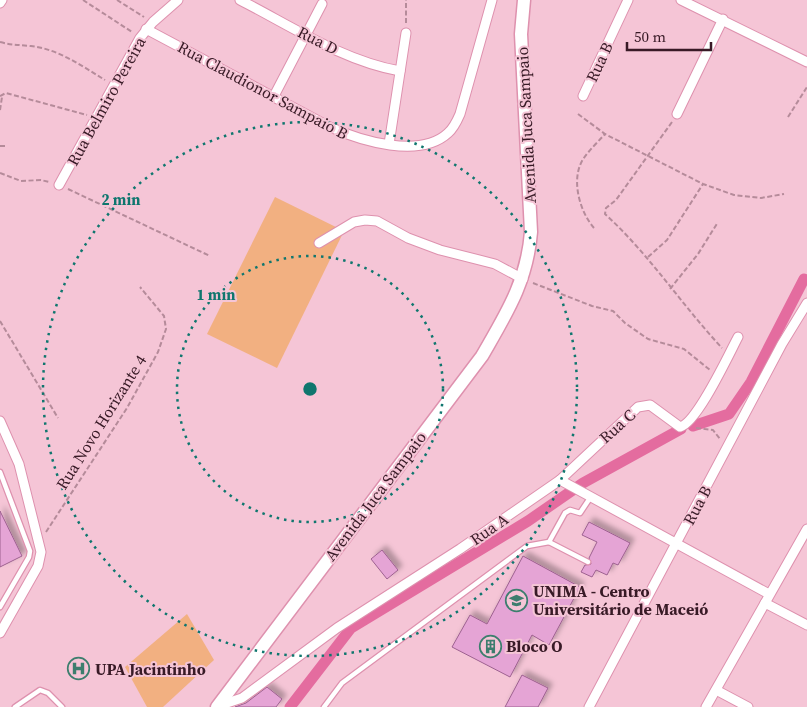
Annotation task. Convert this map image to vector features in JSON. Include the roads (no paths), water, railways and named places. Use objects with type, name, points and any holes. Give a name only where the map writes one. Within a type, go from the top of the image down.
[{"type":"main road","name":"Avenida Juca Sampaio","points":[[217,706],[482,356],[514,301],[523,279],[529,255],[531,232],[522,34],[524,0]]},
{"type":"street","name":"Rua Belmiro Pereira","points":[[59,185],[140,38],[150,25],[178,0]]},
{"type":"street","name":"Rua D","points":[[240,0],[361,61],[400,71]]},
{"type":"street","name":"Rua Claudionor Sampaio B","points":[[150,25],[274,96],[356,139],[410,146],[439,140],[455,124],[460,114],[492,0]]},
{"type":"street","name":"Rua B","points":[[583,96],[628,0]]},
{"type":"street","points":[[681,0],[807,62]]},
{"type":"street","points":[[274,96],[322,4]]},
{"type":"street","points":[[677,114],[723,20]]},
{"type":"street","points":[[389,144],[406,33]]},
{"type":"street","points":[[320,243],[354,222],[365,220],[377,222],[408,238],[440,250],[495,264],[523,279]]},
{"type":"street","name":"Rua B","points":[[589,707],[782,344],[807,304]]},
{"type":"street","name":"Rua C","points":[[564,482],[591,449],[642,405],[650,404],[680,427],[689,423],[717,377],[738,337]]},
{"type":"street","points":[[0,421],[20,464],[29,507],[40,542],[38,566],[0,633]]},
{"type":"street","points":[[564,482],[676,545],[807,625]]},
{"type":"street","name":"Rua A","points":[[217,706],[242,698],[256,689],[337,628],[564,482]]},
{"type":"street","points":[[706,707],[807,529]]},
{"type":"street","points":[[716,690],[748,707]]},
{"type":"lane","points":[[0,472],[30,551],[29,557],[0,607]]},
{"type":"lane","points":[[549,542],[565,513],[570,510],[580,512],[585,495]]},
{"type":"lane","points":[[324,707],[342,683],[525,547],[549,542],[588,562]]},
{"type":"lane","points":[[15,707],[40,690],[48,692],[62,707]]},
{"type":"waterway","points":[[693,426],[729,414],[751,382],[804,279]]},
{"type":"waterway","points":[[290,707],[351,628],[528,521],[583,483],[681,429]]},
{"type":"place","name":"UNIMA - Centro Universitário de Maceió","points":[[517,600]]},
{"type":"place","name":"Bloco O","points":[[490,646]]},
{"type":"place","name":"UPA Jacintinho","points":[[79,669]]}]
